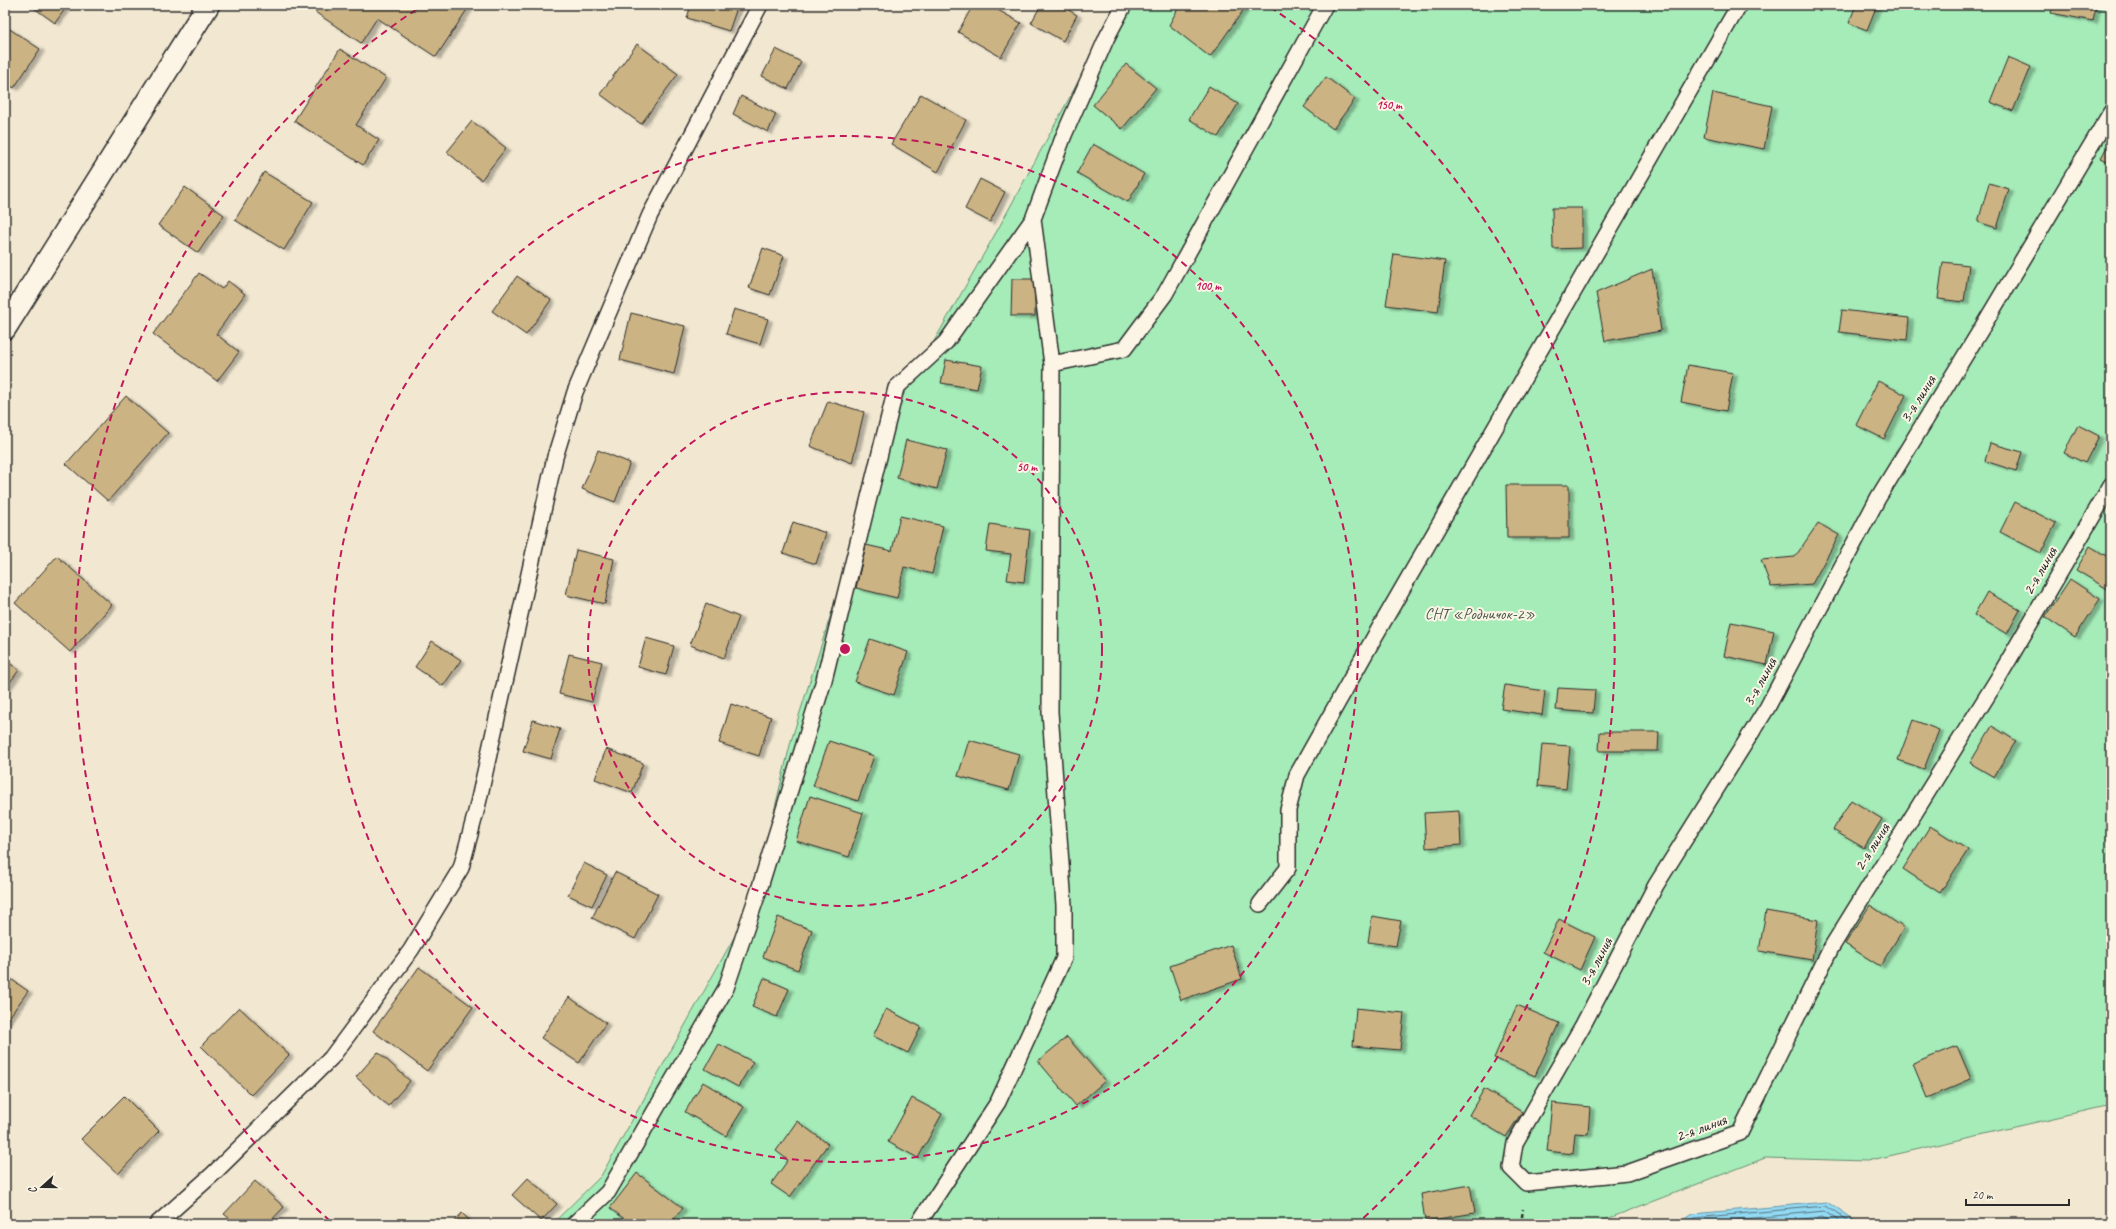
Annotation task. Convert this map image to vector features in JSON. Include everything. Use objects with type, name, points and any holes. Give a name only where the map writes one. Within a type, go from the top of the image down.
[{"type":"street","points":[[5,328],[208,5]]},
{"type":"lane","points":[[157,1224],[214,1174],[330,1058],[411,950],[461,868],[477,808],[555,457],[575,392],[650,216],[760,5]]},
{"type":"lane","points":[[574,1224],[608,1192],[726,988],[759,890],[824,680],[896,388],[946,342],[1033,219],[1064,136],[1107,37],[1124,5]]},
{"type":"lane","points":[[1052,364],[1124,349],[1165,294],[1325,5]]},
{"type":"lane","points":[[1260,904],[1288,868],[1288,810],[1297,775],[1374,636],[1739,5]]},
{"type":"lane","name":"3-я линия","points":[[1627,1174],[1526,1183],[1511,1168],[1515,1143],[1583,1025],[1656,885],[1767,708],[1878,498],[1980,332],[2111,112]]},
{"type":"lane","points":[[918,1224],[998,1102],[1064,958],[1064,905],[1050,712],[1052,364],[1033,219]]},
{"type":"lane","name":"2-я линия","points":[[1627,1174],[1740,1133],[1831,948],[1997,680],[2111,485]]},
{"type":"green space","name":"СНТ «Родничок-2»","points":[[1120,5],[2111,5],[2111,1105],[1867,1161],[1765,1158],[1594,1224],[552,1224],[601,1176],[751,907],[791,741],[896,408],[998,229]]},
{"type":"water","points":[[1827,1202],[1859,1224],[1677,1224],[1692,1214]]},
{"type":"building","points":[[30,5],[68,5],[55,23]]},
{"type":"building","points":[[320,5],[470,5],[436,57],[377,18],[361,43],[315,12]]},
{"type":"building","points":[[691,5],[738,5],[729,31],[687,18]]},
{"type":"building","points":[[973,5],[989,5],[1021,23],[1001,57],[958,32]]},
{"type":"building","points":[[1041,5],[1060,5],[1077,15],[1063,41],[1031,23]]},
{"type":"building","points":[[1180,5],[1247,5],[1210,57],[1169,25]]},
{"type":"building","points":[[1856,5],[1877,5],[1867,30],[1849,23]]},
{"type":"building","points":[[2053,5],[2096,5],[2093,21],[2051,13]]},
{"type":"building","points":[[5,26],[40,49],[14,88],[5,82]]},
{"type":"building","points":[[637,44],[678,74],[641,124],[600,94]]},
{"type":"building","points":[[340,49],[386,78],[356,125],[379,140],[363,165],[294,121]]},
{"type":"building","points":[[776,49],[801,62],[788,89],[762,76]]},
{"type":"building","points":[[2008,57],[2031,67],[2013,111],[1990,102]]},
{"type":"building","points":[[1126,64],[1156,88],[1122,129],[1093,105]]},
{"type":"building","points":[[1326,77],[1355,99],[1333,129],[1304,107]]},
{"type":"building","points":[[1209,86],[1238,104],[1218,137],[1189,119]]},
{"type":"building","points":[[1713,93],[1772,106],[1764,149],[1704,137]]},
{"type":"building","points":[[921,94],[966,120],[938,172],[891,144]]},
{"type":"building","points":[[741,96],[776,114],[768,132],[733,114]]},
{"type":"building","points":[[472,121],[506,148],[481,180],[447,152]]},
{"type":"building","points":[[2111,139],[2111,163],[2101,158]]},
{"type":"building","points":[[1093,144],[1144,174],[1128,202],[1077,173]]},
{"type":"building","points":[[264,172],[313,202],[284,250],[235,220]]},
{"type":"building","points":[[980,179],[1005,192],[990,222],[965,209]]},
{"type":"building","points":[[1989,183],[2009,189],[1997,228],[1978,222]]},
{"type":"building","points":[[185,187],[224,215],[198,253],[158,225]]},
{"type":"building","points":[[1552,208],[1582,208],[1582,248],[1553,249]]},
{"type":"building","points":[[763,248],[784,256],[770,295],[749,288]]},
{"type":"building","points":[[1394,254],[1445,261],[1438,312],[1386,305]]},
{"type":"building","points":[[1943,262],[1969,265],[1964,302],[1938,299]]},
{"type":"building","points":[[1652,269],[1661,331],[1605,341],[1596,293]]},
{"type":"building","points":[[199,273],[222,289],[228,281],[245,294],[216,334],[239,352],[217,381],[153,334]]},
{"type":"building","points":[[517,276],[551,300],[526,335],[492,311]]},
{"type":"building","points":[[1012,279],[1035,279],[1035,316],[1011,316]]},
{"type":"building","points":[[734,309],[768,319],[760,344],[726,334]]},
{"type":"building","points":[[1842,310],[1909,318],[1907,340],[1839,332]]},
{"type":"building","points":[[631,313],[685,326],[674,374],[620,360]]},
{"type":"building","points":[[946,360],[982,366],[977,389],[941,383]]},
{"type":"building","points":[[1688,365],[1733,373],[1726,411],[1681,402]]},
{"type":"building","points":[[1878,381],[1906,395],[1884,439],[1856,425]]},
{"type":"building","points":[[126,396],[168,433],[108,501],[66,464]]},
{"type":"building","points":[[828,401],[864,412],[852,463],[810,446]]},
{"type":"building","points":[[2078,425],[2099,436],[2085,463],[2064,453]]},
{"type":"building","points":[[906,440],[947,450],[937,489],[897,478]]},
{"type":"building","points":[[1990,443],[2022,452],[2016,471],[1985,461]]},
{"type":"building","points":[[598,450],[630,463],[615,502],[582,489]]},
{"type":"building","points":[[1506,485],[1569,485],[1569,538],[1507,538]]},
{"type":"building","points":[[2015,502],[2056,523],[2041,553],[2000,532]]},
{"type":"building","points":[[900,516],[943,526],[932,574],[904,567],[897,598],[856,588],[866,545],[892,551]]},
{"type":"building","points":[[793,522],[826,533],[816,564],[783,553]]},
{"type":"building","points":[[1818,523],[1839,535],[1812,584],[1771,587],[1761,560],[1795,557]]},
{"type":"building","points":[[990,524],[1030,530],[1024,582],[1007,580],[1011,554],[986,551]]},
{"type":"building","points":[[2090,546],[2111,559],[2111,591],[2076,570]]},
{"type":"building","points":[[576,550],[614,559],[605,604],[566,595]]},
{"type":"building","points":[[57,556],[112,605],[70,652],[15,603]]},
{"type":"building","points":[[2070,579],[2100,599],[2075,637],[2045,617]]},
{"type":"building","points":[[1987,592],[2020,610],[2007,634],[1974,615]]},
{"type":"building","points":[[706,604],[739,617],[724,658],[690,645]]},
{"type":"building","points":[[1731,622],[1774,631],[1767,665],[1724,656]]},
{"type":"building","points":[[646,638],[674,646],[666,675],[638,667]]},
{"type":"building","points":[[870,639],[908,652],[894,695],[855,682]]},
{"type":"building","points":[[432,641],[461,660],[443,686],[415,667]]},
{"type":"building","points":[[569,654],[602,662],[592,702],[559,694]]},
{"type":"building","points":[[5,660],[19,670],[5,689]]},
{"type":"building","points":[[1505,685],[1545,691],[1542,715],[1501,709]]},
{"type":"building","points":[[1558,688],[1595,690],[1593,713],[1556,710]]},
{"type":"building","points":[[731,704],[771,717],[759,756],[719,743]]},
{"type":"building","points":[[533,720],[560,729],[551,759],[523,751]]},
{"type":"building","points":[[1913,720],[1939,730],[1924,769],[1898,760]]},
{"type":"building","points":[[1992,726],[2016,741],[1994,777],[1970,763]]},
{"type":"building","points":[[1600,732],[1659,732],[1658,751],[1599,751]]},
{"type":"building","points":[[969,740],[1019,754],[1009,790],[958,776]]},
{"type":"building","points":[[829,741],[874,756],[858,801],[813,786]]},
{"type":"building","points":[[1542,744],[1570,746],[1566,789],[1538,786]]},
{"type":"building","points":[[606,749],[643,763],[632,793],[595,779]]},
{"type":"building","points":[[810,796],[863,813],[849,857],[796,841]]},
{"type":"building","points":[[1851,800],[1882,819],[1864,848],[1833,830]]},
{"type":"building","points":[[1459,811],[1461,845],[1426,848],[1424,813]]},
{"type":"building","points":[[1930,826],[1968,850],[1940,893],[1903,869]]},
{"type":"building","points":[[584,863],[607,875],[592,906],[568,895]]},
{"type":"building","points":[[615,872],[658,894],[635,939],[592,918]]},
{"type":"building","points":[[1870,905],[1904,928],[1880,966],[1845,944]]},
{"type":"building","points":[[1766,911],[1818,920],[1812,960],[1759,951]]},
{"type":"building","points":[[1372,916],[1401,921],[1396,946],[1368,942]]},
{"type":"building","points":[[778,917],[812,930],[798,970],[763,957]]},
{"type":"building","points":[[1559,919],[1595,937],[1580,970],[1543,952]]},
{"type":"building","points":[[1231,945],[1242,979],[1181,1000],[1170,966]]},
{"type":"building","points":[[419,967],[473,1007],[427,1071],[373,1031]]},
{"type":"building","points":[[5,975],[28,991],[5,1023]]},
{"type":"building","points":[[764,978],[789,989],[777,1017],[752,1007]]},
{"type":"building","points":[[569,997],[606,1023],[579,1063],[541,1038]]},
{"type":"building","points":[[1517,1005],[1559,1023],[1535,1076],[1494,1058]]},
{"type":"building","points":[[239,1007],[289,1055],[251,1095],[201,1046]]},
{"type":"building","points":[[1356,1008],[1404,1013],[1400,1050],[1353,1046]]},
{"type":"building","points":[[886,1009],[921,1027],[908,1053],[873,1036]]},
{"type":"building","points":[[1067,1037],[1105,1081],[1076,1106],[1038,1061]]},
{"type":"building","points":[[719,1044],[753,1062],[738,1087],[705,1069]]},
{"type":"building","points":[[1957,1046],[1971,1079],[1927,1098],[1913,1064]]},
{"type":"building","points":[[378,1052],[410,1081],[388,1106],[356,1077]]},
{"type":"building","points":[[703,1082],[744,1107],[726,1136],[685,1112]]},
{"type":"building","points":[[1484,1089],[1522,1112],[1506,1137],[1469,1115]]},
{"type":"building","points":[[124,1096],[159,1131],[118,1174],[81,1139]]},
{"type":"building","points":[[912,1098],[942,1114],[918,1158],[888,1142]]},
{"type":"building","points":[[1552,1103],[1590,1107],[1588,1134],[1575,1133],[1573,1154],[1547,1151]]},
{"type":"building","points":[[797,1121],[828,1144],[790,1197],[771,1184],[788,1160],[776,1151]]},
{"type":"building","points":[[637,1173],[683,1208],[670,1224],[631,1224],[610,1208]]},
{"type":"building","points":[[528,1178],[557,1204],[541,1221],[512,1195]]},
{"type":"building","points":[[255,1181],[284,1207],[268,1224],[236,1224],[224,1214]]},
{"type":"building","points":[[1470,1185],[1475,1213],[1425,1221],[1421,1194]]},
{"type":"building","points":[[462,1213],[473,1224],[452,1224]]}]
